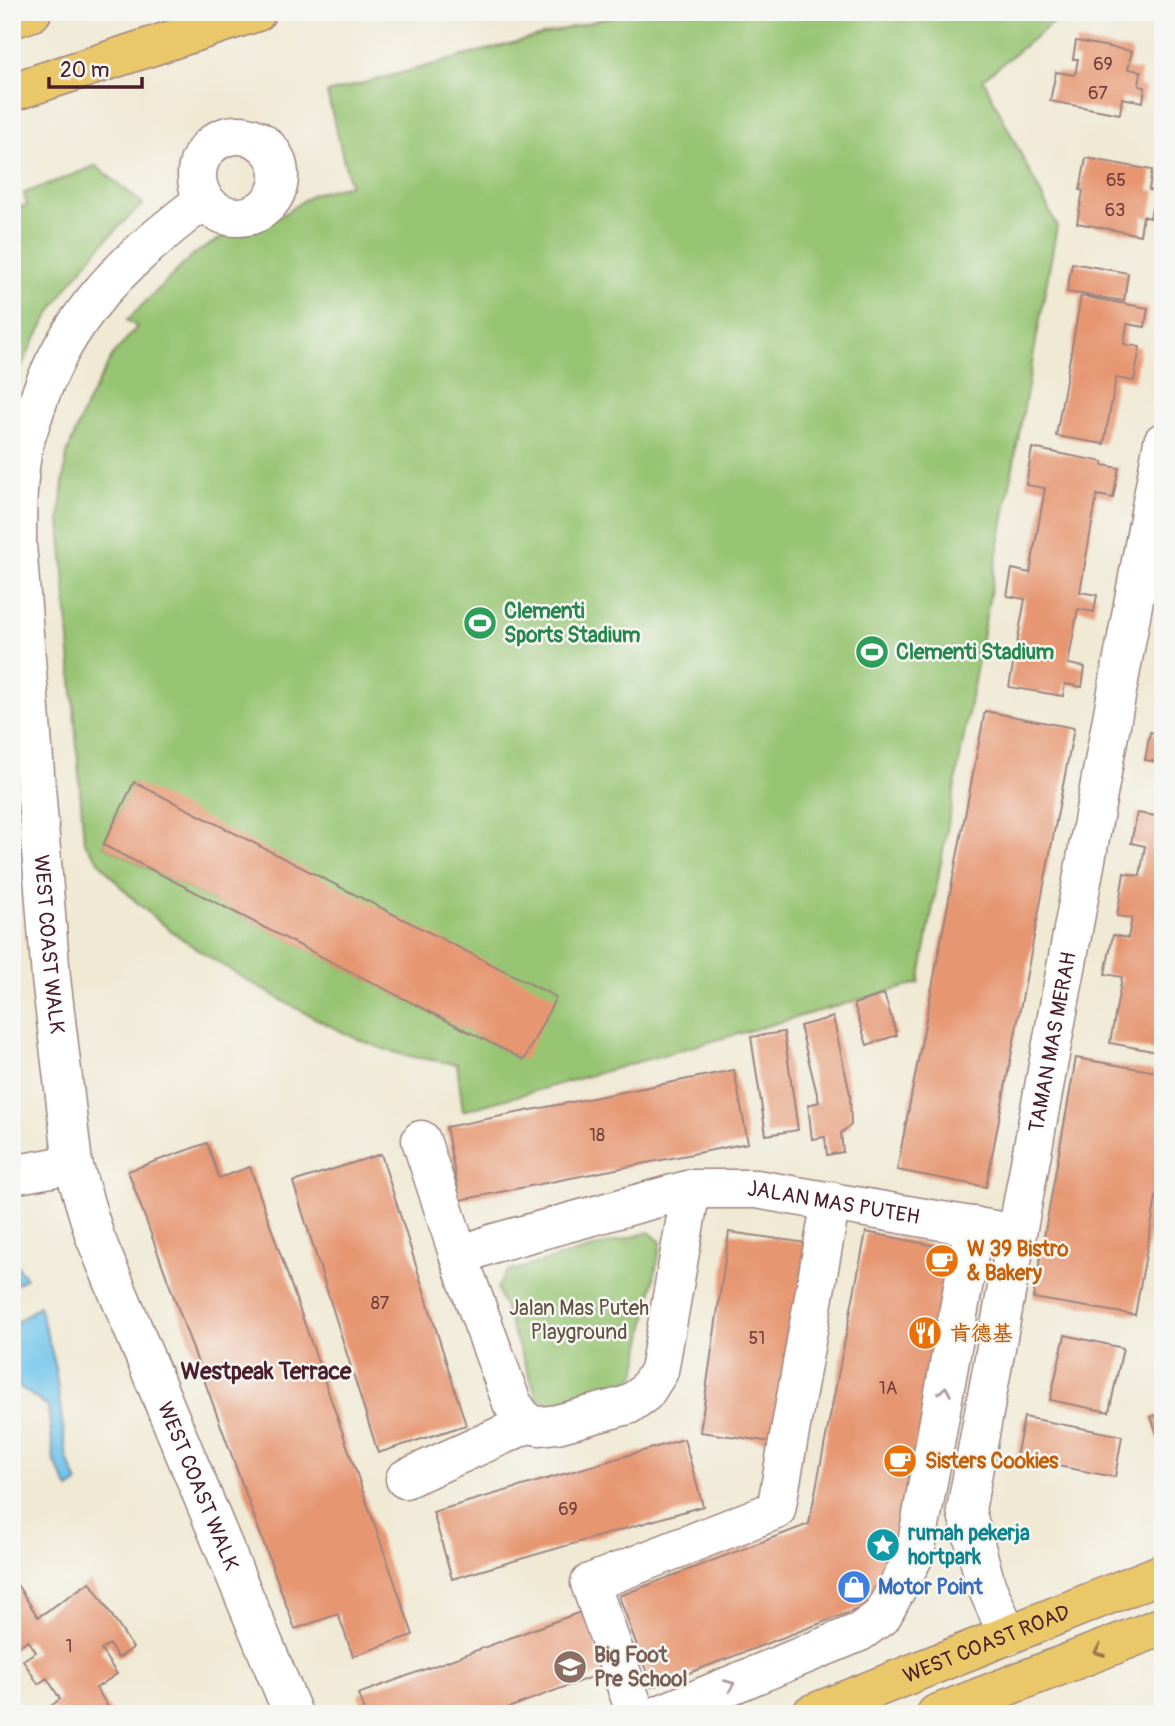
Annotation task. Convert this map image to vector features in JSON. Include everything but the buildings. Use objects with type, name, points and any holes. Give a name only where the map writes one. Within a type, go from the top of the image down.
[{"type":"main road","points":[[12,19],[32,12]]},
{"type":"main road","points":[[12,92],[257,12]]},
{"type":"main road","name":"WEST COAST ROAD","points":[[811,1714],[1163,1573]]},
{"type":"main road","points":[[936,1714],[1163,1626]]},
{"type":"street","name":"WEST COAST WALK","points":[[204,200],[136,254],[80,317],[43,385],[22,451],[16,501],[17,544],[51,978],[73,1164],[94,1237],[293,1714]]},
{"type":"street","name":"TAMAN MAS MERAH","points":[[1008,1636],[986,1585],[966,1510],[1163,442]]},
{"type":"street","points":[[421,1140],[512,1403],[527,1424]]},
{"type":"street","points":[[12,1175],[73,1164]]},
{"type":"street","points":[[405,1479],[527,1424],[556,1424],[628,1405],[645,1393],[659,1371],[691,1189]]},
{"type":"street","name":"JALAN MAS PUTEH","points":[[459,1256],[494,1242],[691,1189],[756,1189],[1017,1233]]},
{"type":"street","points":[[831,1202],[776,1510],[590,1583],[658,1713],[860,1632],[882,1616],[915,1554],[974,1226]]},
{"type":"street","points":[[925,1501],[966,1510]]},
{"type":"green space","points":[[628,12],[1066,12],[983,79],[1057,226],[919,983],[463,1111],[457,1064],[404,1055],[344,1033],[241,977],[195,948],[132,898],[84,842],[60,518],[67,454],[86,405],[113,355],[137,327],[127,320],[194,254],[230,233],[261,225],[284,214],[313,194],[350,185],[327,93]],"holes":[[[134,783],[524,1059],[103,845]]]},
{"type":"green space","points":[[96,166],[143,204],[102,244],[67,288],[37,336],[12,387],[12,210],[27,205],[24,193]]},
{"type":"green space","name":"Jalan Mas Puteh Playground","points":[[649,1232],[661,1242],[636,1374],[624,1389],[559,1408],[538,1399],[497,1288],[507,1272]]},
{"type":"water","points":[[12,1259],[26,1278],[12,1287]]},
{"type":"water","points":[[39,1306],[54,1360],[67,1458],[78,1483],[69,1489],[54,1461],[48,1407],[20,1387],[12,1377],[12,1326]]},
{"type":"place","name":"Clementi Sports Stadium","points":[[480,623]]},
{"type":"place","name":"Clementi Stadium","points":[[872,652]]},
{"type":"place","name":"W 39 Bistro & Bakery","points":[[942,1261]]},
{"type":"place","name":"肯德基","points":[[925,1333]]},
{"type":"place","name":"Sisters Cookies","points":[[900,1461]]},
{"type":"place","name":"rumah pekerja hortpark","points":[[883,1545]]},
{"type":"place","name":"Motor Point","points":[[854,1587]]},
{"type":"place","name":"Big Foot Pre School","points":[[570,1667]]},
{"type":"district","name":"Westpeak Terrace","points":[[266,1371]]}]
